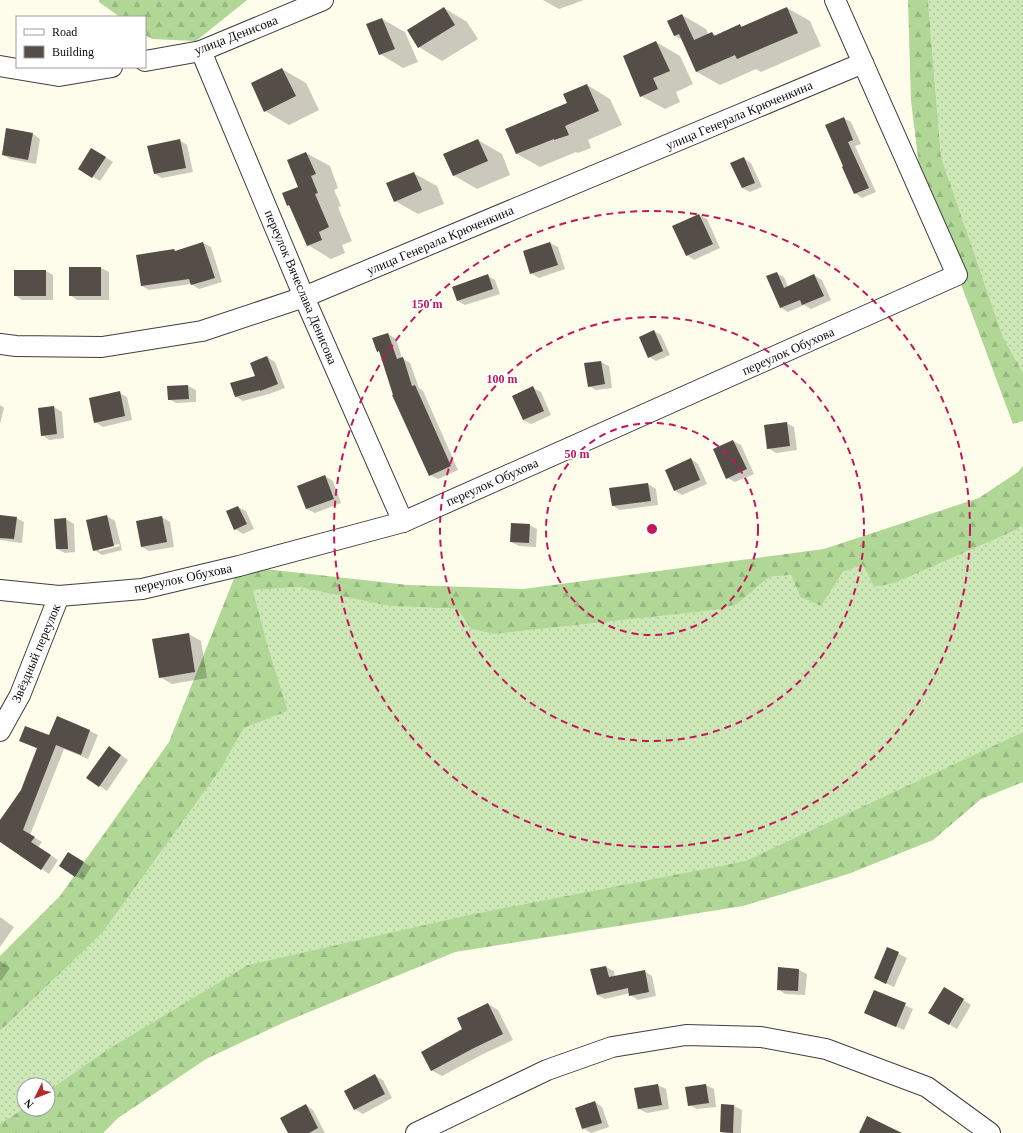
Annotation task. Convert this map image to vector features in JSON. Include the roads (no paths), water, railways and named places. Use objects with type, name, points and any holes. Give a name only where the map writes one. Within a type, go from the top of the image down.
[{"type":"street","name":"улица Денисова","points":[[146,61],[201,51],[324,0]]},
{"type":"street","points":[[835,0],[863,63]]},
{"type":"street","name":"переулок Вячеслава Денисова","points":[[201,51],[304,297],[403,522]]},
{"type":"street","name":"переулок Обухова","points":[[0,590],[59,596],[142,588],[239,566],[403,522],[957,275],[863,63]]},
{"type":"street","name":"улица Генерала Крюченкина","points":[[0,344],[16,346],[102,346],[202,330],[304,297],[863,63]]},
{"type":"street","points":[[0,66],[59,76],[106,68]]},
{"type":"street","name":"Звёздный переулок","points":[[0,731],[20,695],[59,596]]},
{"type":"street","points":[[422,1132],[547,1070],[612,1047],[686,1035],[760,1037],[826,1049],[927,1088],[990,1133]]}]
